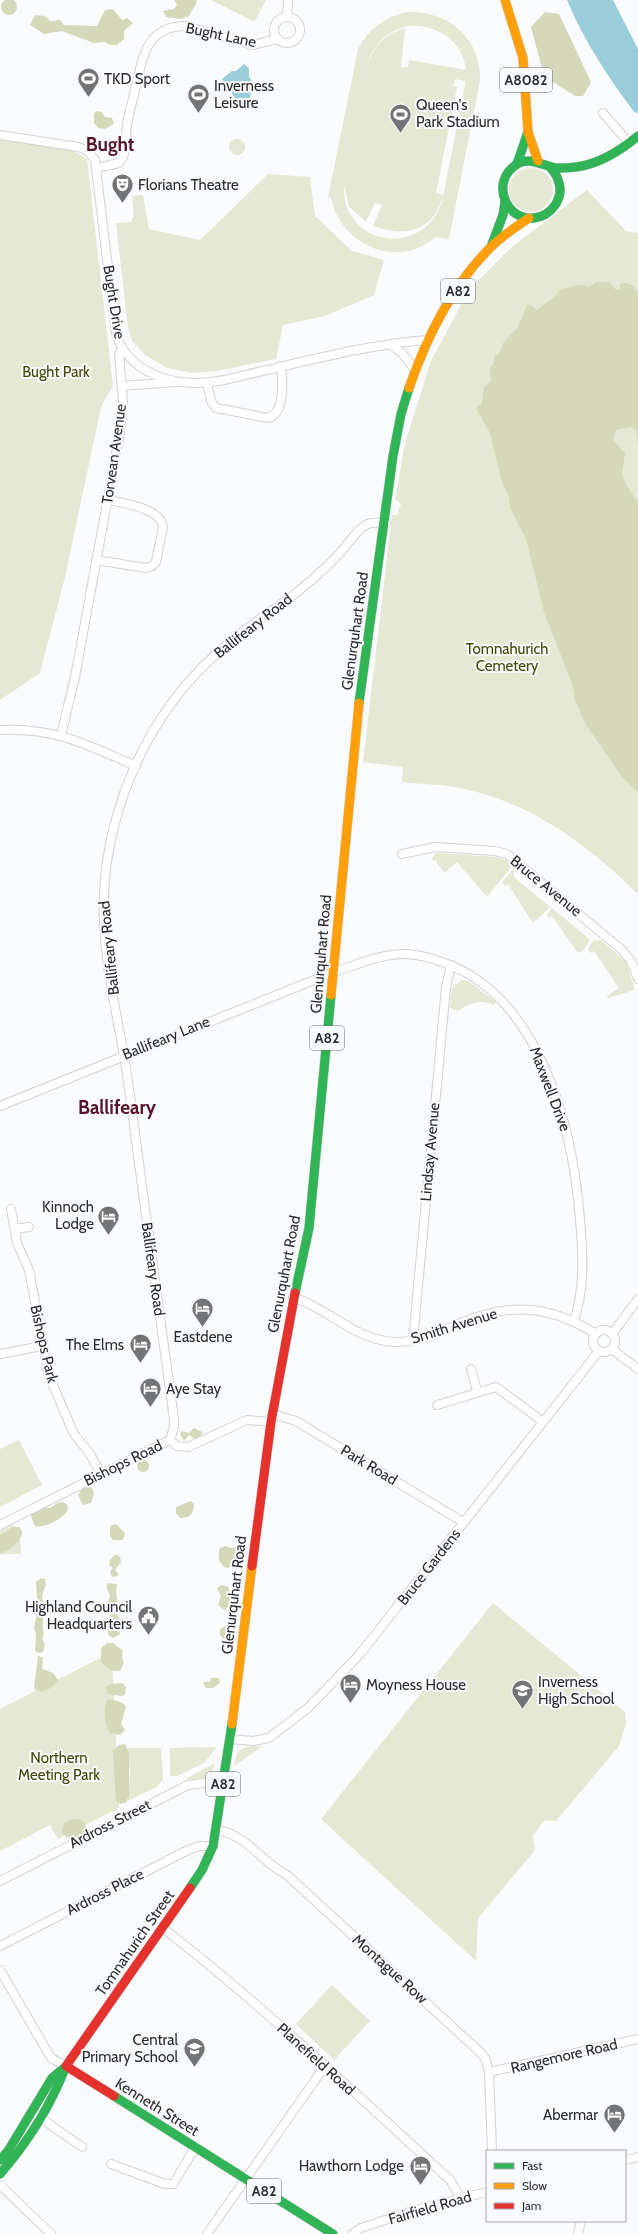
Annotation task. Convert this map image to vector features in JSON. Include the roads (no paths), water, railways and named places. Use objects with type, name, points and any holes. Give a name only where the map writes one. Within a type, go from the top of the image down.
[{"type":"main road","name":"A8082","points":[[506,0],[516,28],[524,64],[528,132],[538,161]]},
{"type":"main road","name":"A8082","points":[[516,164],[528,132]]},
{"type":"main road","points":[[550,166],[558,177],[560,190],[557,203],[548,213],[529,218],[514,213],[505,202],[502,188],[506,174],[516,164],[527,160],[538,161],[550,166],[569,168],[588,166],[606,158],[638,136]]},
{"type":"main road","points":[[576,177],[588,166]]},
{"type":"main road","points":[[560,190],[567,183]]},
{"type":"main road","name":"Glenurquhart Road","points":[[216,1830],[230,1739],[272,1418],[293,1298],[308,1228],[365,652],[386,523],[395,443],[406,397],[415,370],[429,340],[456,294],[492,245],[503,215],[505,202]]},
{"type":"main road","name":"Glenurquhart Road","points":[[492,245],[529,218]]},
{"type":"main road","name":"Tomnahurich Street","points":[[0,2174],[19,2152],[38,2116],[59,2084],[66,2066],[202,1870],[213,1846],[216,1830]]},
{"type":"main road","name":"Tomnahurich Street","points":[[0,2160],[8,2151],[52,2078],[66,2066]]},
{"type":"main road","name":"Kenneth Street","points":[[66,2066],[333,2234]]},
{"type":"street","points":[[287,16],[288,0]]},
{"type":"street","points":[[287,16],[294,18],[299,24],[299,36],[289,43],[277,39],[274,32],[275,23],[281,18],[287,16]]},
{"type":"street","name":"Bught Lane","points":[[97,168],[119,163],[124,155],[127,124],[142,63],[151,40],[160,32],[174,26],[185,26],[253,45],[277,39]]},
{"type":"street","points":[[603,113],[629,143]]},
{"type":"street","points":[[0,135],[87,150],[95,160],[97,168]]},
{"type":"street","name":"Bught Drive","points":[[97,168],[116,333],[122,349],[138,365],[148,372],[180,381],[207,382],[391,345],[429,340]]},
{"type":"street","points":[[391,345],[402,353],[415,370]]},
{"type":"street","name":"Torvean Avenue","points":[[61,735],[75,677],[120,432],[123,402],[119,355],[122,349]]},
{"type":"street","points":[[207,382],[211,401],[216,408],[268,418],[273,417],[279,410],[283,376],[281,366]]},
{"type":"street","points":[[122,386],[180,381]]},
{"type":"street","points":[[96,560],[146,568],[152,566],[156,562],[163,527],[163,521],[135,505],[108,500]]},
{"type":"street","name":"Ballifeary Road","points":[[170,1440],[174,1427],[174,1419],[124,1054],[107,953],[104,898],[109,847],[114,822],[136,766],[151,735],[191,679],[213,656],[313,579],[337,557],[363,527],[374,522],[386,523]]},
{"type":"street","points":[[0,730],[24,729],[61,735],[136,766]]},
{"type":"street","name":"Bruce Avenue","points":[[402,854],[435,846],[495,851],[507,854],[622,950],[631,961],[638,979]]},
{"type":"street","name":"Maxwell Drive","points":[[334,972],[385,956],[407,954],[431,958],[466,972],[490,989],[513,1013],[531,1041],[553,1090],[569,1143],[580,1210],[582,1281],[580,1300],[574,1321]]},
{"type":"street","name":"Lindsay Avenue","points":[[413,1340],[446,988],[451,965]]},
{"type":"street","name":"Ballifeary Lane","points":[[0,1106],[124,1054],[334,972]]},
{"type":"street","name":"Bishops Park","points":[[11,1209],[18,1243],[29,1270],[42,1346],[49,1376],[74,1434],[90,1454],[101,1474]]},
{"type":"street","points":[[15,1229],[29,1226]]},
{"type":"street","name":"Smith Avenue","points":[[293,1298],[375,1339],[400,1342],[430,1336],[479,1317],[518,1309],[538,1309],[557,1314],[574,1321],[596,1334]]},
{"type":"street","points":[[612,1334],[638,1299]]},
{"type":"street","points":[[602,1331],[612,1334],[615,1343],[612,1348],[606,1352],[599,1351],[594,1343],[596,1334],[602,1331]]},
{"type":"street","points":[[0,1354],[42,1346]]},
{"type":"street","points":[[612,1348],[638,1369]]},
{"type":"street","name":"Bruce Gardens","points":[[230,1739],[262,1740],[308,1708],[360,1654],[599,1351]]},
{"type":"street","points":[[471,1370],[478,1391]]},
{"type":"street","points":[[437,1405],[478,1391],[496,1387],[502,1389],[542,1422]]},
{"type":"street","name":"Bishops Road","points":[[0,1525],[170,1440],[177,1446],[188,1447],[247,1420],[272,1418]]},
{"type":"street","name":"Park Road","points":[[272,1418],[296,1421],[463,1522]]},
{"type":"street","name":"Ardross Street","points":[[0,1881],[188,1785],[203,1783],[223,1785]]},
{"type":"street","name":"Montague Row","points":[[216,1830],[234,1834],[243,1840],[276,1870],[287,1875],[482,2054],[486,2060],[490,2072],[492,2150]]},
{"type":"street","name":"Ardross Place","points":[[0,1946],[188,1850],[200,1846],[213,1846]]},
{"type":"street","name":"Planefield Road","points":[[163,1928],[209,1964],[325,2066],[450,2180],[461,2198]]},
{"type":"street","name":"Kenneth Street","points":[[0,1970],[51,2058],[66,2066]]},
{"type":"street","name":"Rangemore Road","points":[[490,2072],[638,2039]]},
{"type":"street","points":[[207,2234],[325,2066]]},
{"type":"street","points":[[38,2116],[82,2147]]},
{"type":"street","points":[[111,2164],[165,2184],[173,2184],[195,2148]]},
{"type":"street","points":[[626,2160],[638,2157]]},
{"type":"street","points":[[0,2185],[51,2234]]},
{"type":"street","name":"Fairfield Road","points":[[352,2234],[361,2228],[419,2209],[486,2192]]},
{"type":"street","points":[[578,2234],[581,2222]]},
{"type":"water","points":[[567,0],[613,0],[638,49],[638,113],[634,112],[597,58],[581,30]]},
{"type":"water","points":[[244,64],[249,68],[249,77],[253,83],[249,101],[241,107],[222,79],[232,71],[236,71]]},
{"type":"place","name":"TKD Sport","points":[[88,98]]},
{"type":"place","name":"Inverness Leisure","points":[[199,114]]},
{"type":"place","name":"Queen's Park Stadium","points":[[401,134]]},
{"type":"place","name":"Florians Theatre","points":[[123,204]]},
{"type":"place","name":"Kinnoch Lodge","points":[[109,1236]]},
{"type":"place","name":"Eastdene","points":[[203,1328]]},
{"type":"place","name":"The Elms","points":[[140,1364]]},
{"type":"place","name":"Aye Stay","points":[[150,1408]]},
{"type":"place","name":"Highland Council Headquarters","points":[[148,1636]]},
{"type":"place","name":"Moyness House","points":[[351,1704]]},
{"type":"place","name":"Inverness High School","points":[[522,1710]]},
{"type":"place","name":"Central Primary School","points":[[194,2068]]},
{"type":"place","name":"Abermar","points":[[614,2134]]},
{"type":"place","name":"Hawthorn Lodge","points":[[420,2186]]},
{"type":"district","name":"Bught","points":[[110,144]]},
{"type":"district","name":"Ballifeary","points":[[117,1107]]},
{"type":"park label","name":"Bught Park","points":[[56,372]]},
{"type":"park label","name":"Tomnahurich Cemetery","points":[[507,658]]},
{"type":"park label","name":"Northern Meeting Park","points":[[59,1766]]}]
